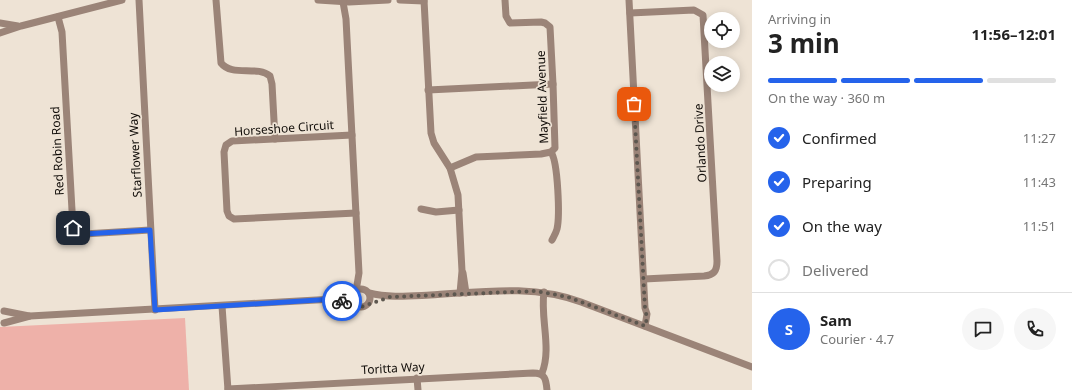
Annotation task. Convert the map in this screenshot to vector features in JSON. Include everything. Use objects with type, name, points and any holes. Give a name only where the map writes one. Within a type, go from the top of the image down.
[{"type":"street","points":[[0,33],[21,26],[122,0]]},
{"type":"street","name":"Starflower Way","points":[[139,0],[155,310]]},
{"type":"street","points":[[216,0],[221,63],[228,69],[262,72],[270,76],[272,84],[275,139]]},
{"type":"street","points":[[318,0],[346,2],[388,0]]},
{"type":"street","points":[[400,0],[424,1],[431,133],[434,143],[450,168],[458,195],[463,293]]},
{"type":"street","name":"Mayfield Avenue","points":[[450,168],[476,157],[541,154],[554,150],[550,27],[541,22],[510,23],[506,16],[505,0]]},
{"type":"street","points":[[629,0],[644,280],[645,308],[642,325]]},
{"type":"street","points":[[346,2],[359,273],[354,293],[354,304]]},
{"type":"street","name":"Orlando Drive","points":[[630,13],[690,10],[702,12],[705,22],[711,123],[718,261],[716,271],[711,275],[704,276],[644,280]]},
{"type":"street","name":"Red Robin Road","points":[[58,17],[62,32],[73,228],[78,233],[84,234],[150,230]]},
{"type":"street","points":[[0,23],[21,26]]},
{"type":"street","points":[[428,90],[553,84]]},
{"type":"street","name":"Horseshoe Circuit","points":[[352,134],[236,140],[230,141],[226,145],[224,152],[227,211],[231,217],[238,219],[356,213]]},
{"type":"street","points":[[551,152],[556,165],[558,216],[558,228],[552,240]]},
{"type":"street","points":[[421,209],[436,212],[459,210]]},
{"type":"street","points":[[359,273],[370,298],[369,304]]},
{"type":"street","points":[[2,324],[30,316],[334,299],[354,293],[361,289],[367,292],[390,297]]},
{"type":"street","points":[[334,299],[361,307],[390,297],[518,290],[544,292],[568,297],[752,367]]},
{"type":"street","points":[[544,292],[543,305],[546,355],[542,373],[546,379],[547,390]]},
{"type":"street","points":[[222,306],[228,390]]},
{"type":"street","points":[[1,308],[30,316]]},
{"type":"street","points":[[1,308],[6,316],[2,324]]},
{"type":"street","name":"Toritta Way","points":[[228,390],[417,378],[542,373]]},
{"type":"street","points":[[417,378],[418,390]]},
{"type":"shaded area","points":[[185,318],[189,390],[0,390],[0,327]]},
{"type":"way so far","points":[[342,301],[354,304],[358,307],[364,307],[376,300],[390,297],[518,290],[536,291],[555,293],[568,297],[645,326],[647,312],[645,308],[634,104]]},
{"type":"route","points":[[73,228],[78,233],[84,234],[150,230],[155,310],[334,299],[342,301]]}]
